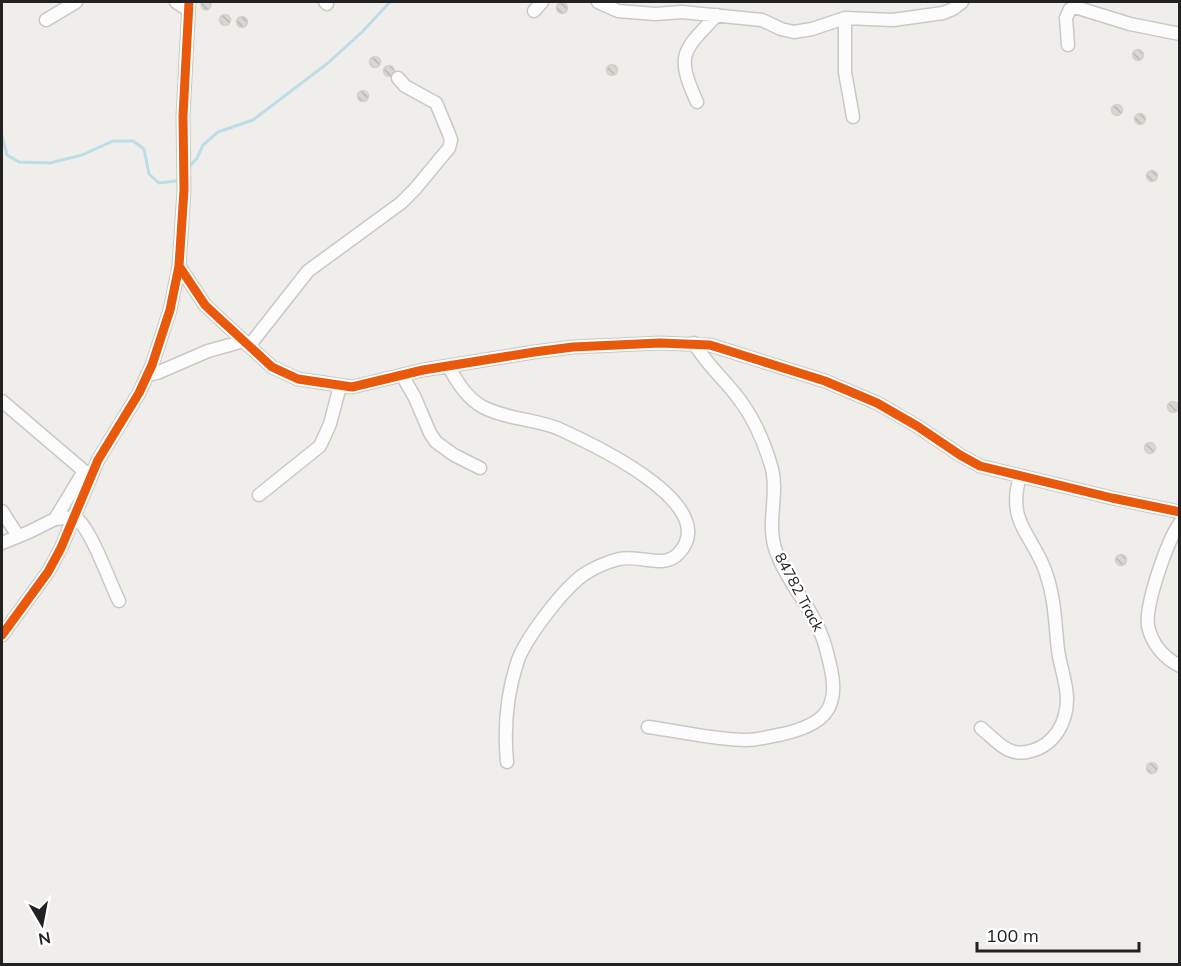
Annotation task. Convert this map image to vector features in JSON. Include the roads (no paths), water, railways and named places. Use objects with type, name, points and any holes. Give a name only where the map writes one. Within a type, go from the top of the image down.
[{"type":"street","points":[[46,20],[76,2]]},
{"type":"street","points":[[55,519],[126,417],[147,375],[170,310],[179,266],[184,190],[183,116],[189,6],[176,2]]},
{"type":"street","points":[[598,2],[618,11],[655,14],[682,12],[762,20],[780,29],[794,32],[812,29],[845,18],[893,20],[943,13],[962,2]]},
{"type":"street","points":[[1068,45],[1066,18],[1070,9],[1075,8],[1130,24],[1179,34]]},
{"type":"street","points":[[697,102],[685,75],[684,61],[690,45],[717,15]]},
{"type":"street","points":[[845,18],[845,72],[853,117]]},
{"type":"street","points":[[147,375],[157,373],[208,351],[247,344],[308,271],[400,203],[449,148],[451,140],[436,103],[405,86],[398,78]]},
{"type":"street","points":[[179,266],[205,305],[272,367],[298,379],[352,387],[448,366],[573,347],[694,343],[723,347],[840,387],[877,403],[970,461],[992,470],[1179,512]]},
{"type":"street","name":"84782 Track","points":[[648,727],[738,740],[761,738],[801,730],[812,725],[822,718],[829,708],[834,690],[822,635],[784,571],[776,551],[771,526],[774,483],[764,444],[747,409],[694,343]]},
{"type":"street","points":[[448,366],[466,394],[481,406],[557,429],[614,456],[656,483],[682,513],[687,532],[683,548],[671,559],[664,562],[628,557],[600,565],[574,582],[559,599],[526,644],[517,662],[506,731],[507,762]]},
{"type":"street","points":[[402,375],[436,442],[454,455],[480,468]]},
{"type":"street","points":[[259,495],[320,446],[330,424],[340,386]]},
{"type":"street","points":[[2,401],[88,473]]},
{"type":"street","points":[[2,635],[48,572],[75,517],[88,473]]},
{"type":"street","points":[[981,728],[1005,750],[1028,753],[1043,746],[1056,736],[1066,709],[1053,594],[1041,560],[1021,526],[1015,504],[1020,476]]},
{"type":"street","points":[[2,511],[18,537]]},
{"type":"street","points":[[2,543],[55,519],[75,517],[82,522],[89,533],[119,601]]},
{"type":"street","points":[[1179,523],[1164,554],[1148,617],[1151,634],[1159,650],[1168,660],[1179,666]]},
{"type":"waterway","points":[[189,167],[197,158],[203,145],[218,132],[253,120],[328,63],[390,2]]},
{"type":"waterway","points":[[2,136],[7,155],[19,162],[50,163],[82,155],[113,141],[133,141],[144,149],[149,174],[159,183],[176,181],[180,176]]}]
